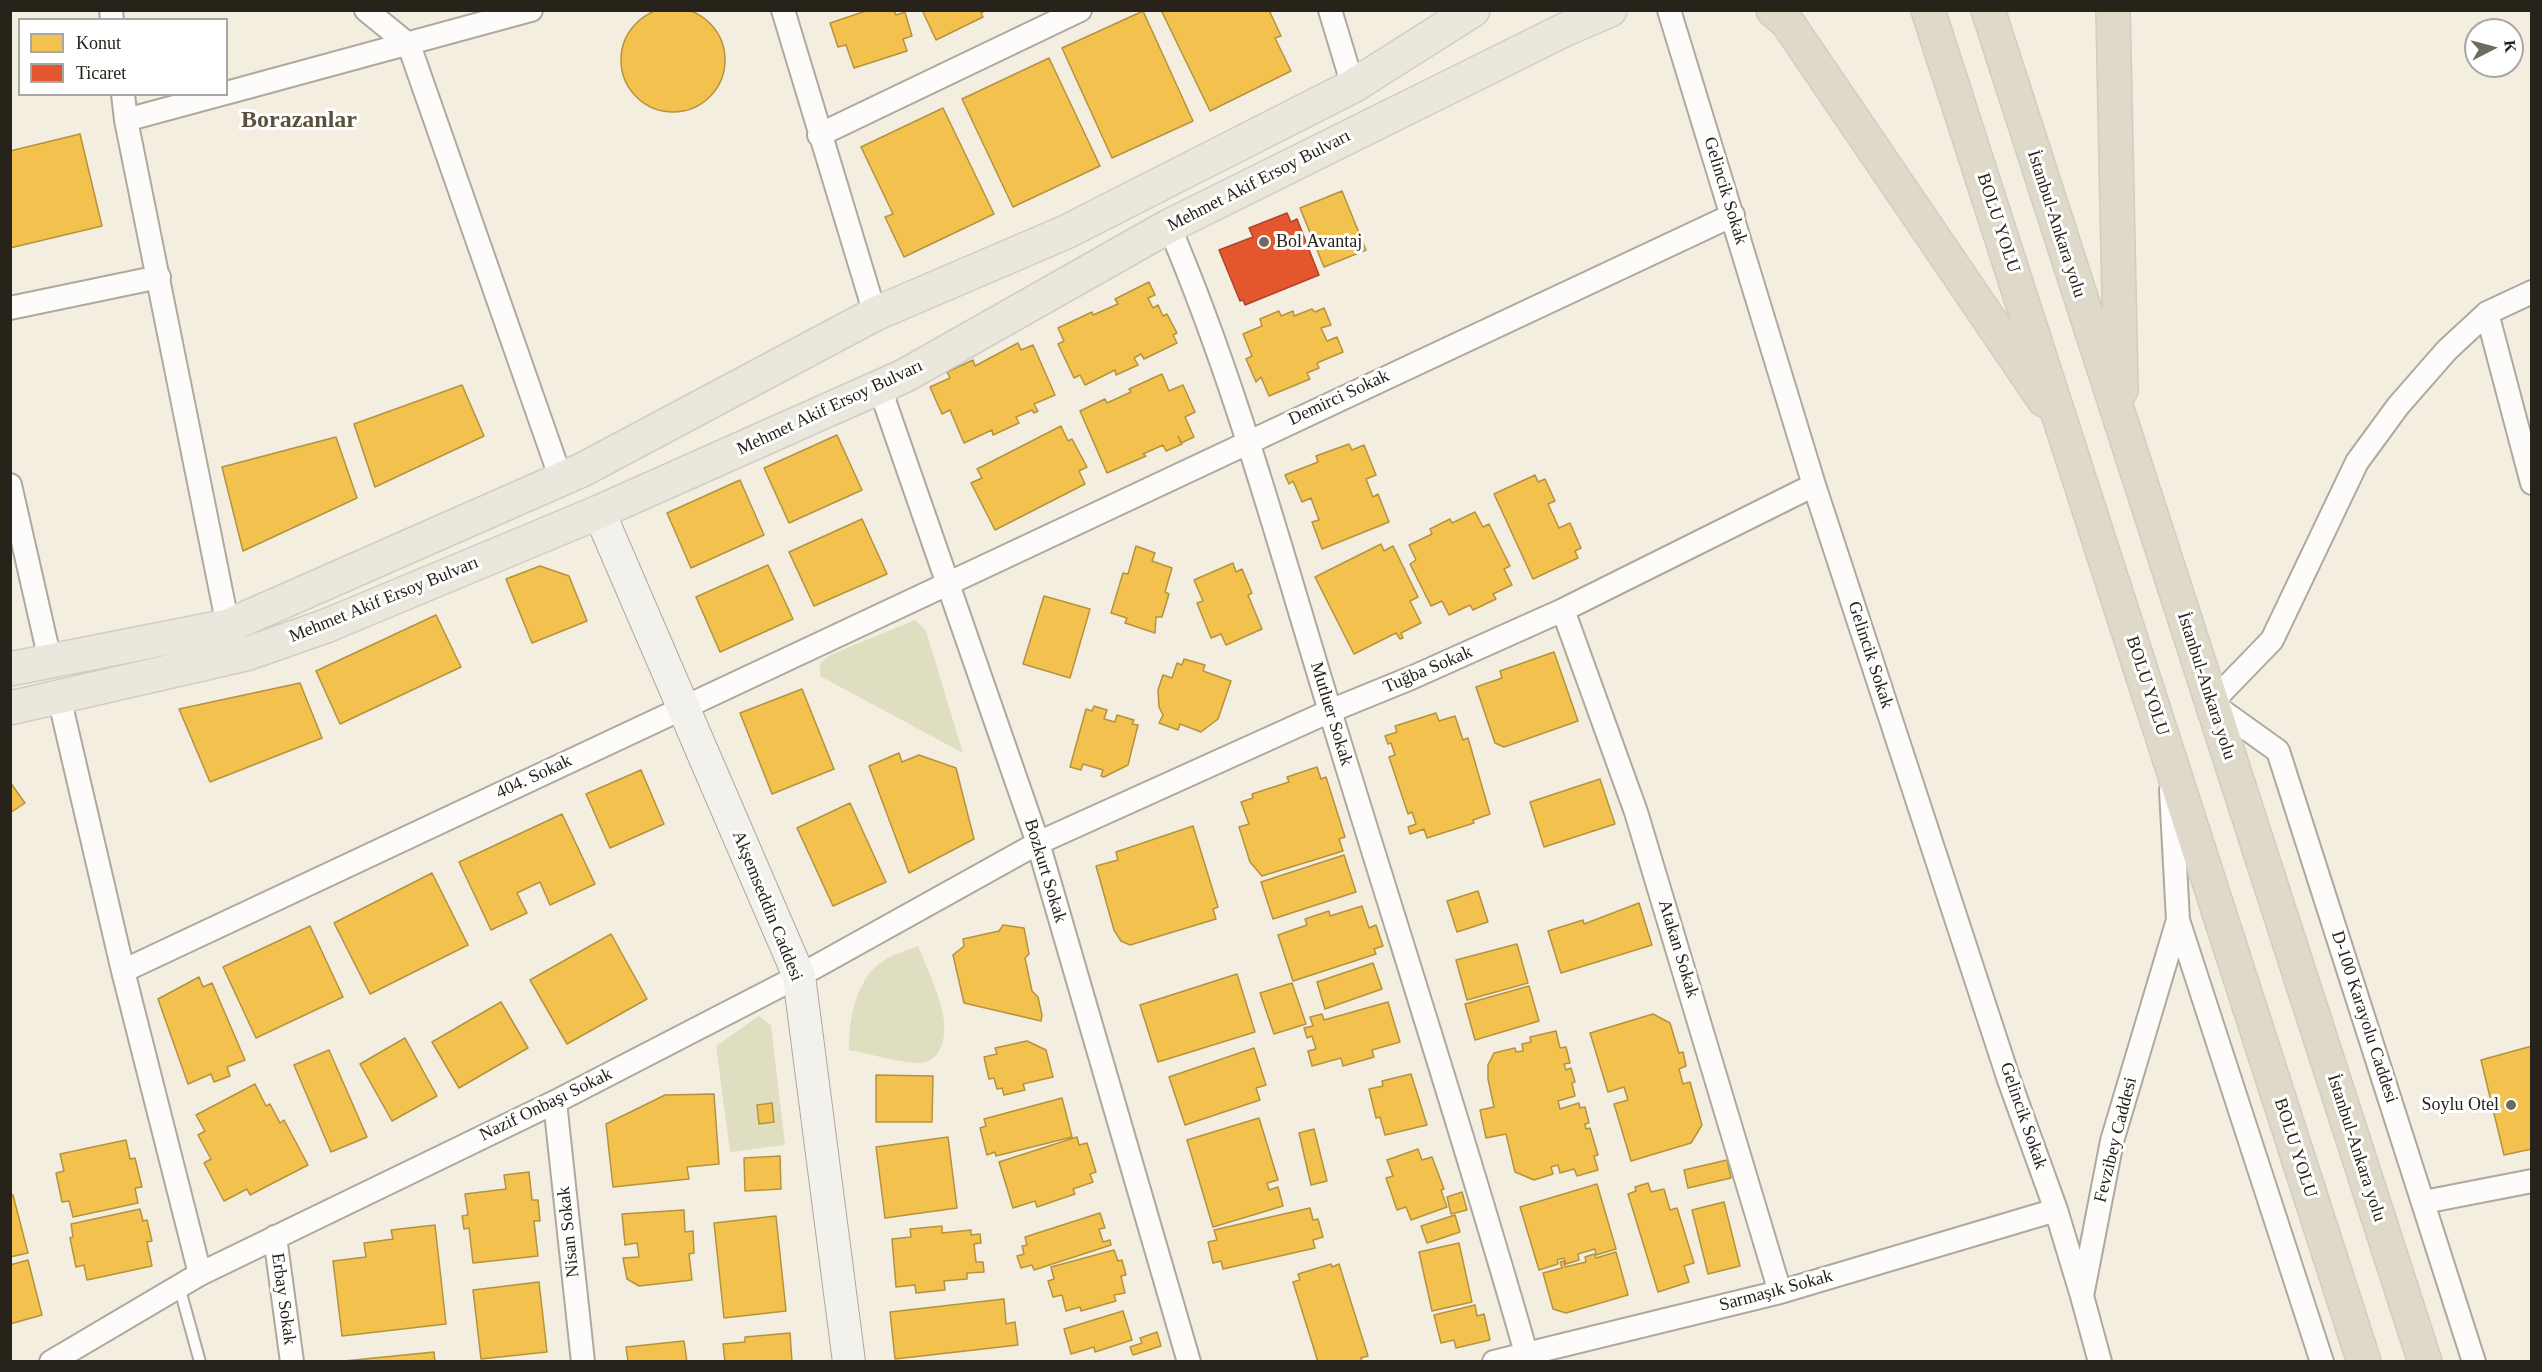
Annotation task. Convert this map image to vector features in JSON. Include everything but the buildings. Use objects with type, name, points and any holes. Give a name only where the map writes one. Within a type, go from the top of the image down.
[{"type":"highway","points":[[1773,10],[1787,22],[2066,432]]},
{"type":"highway","name":"BOLU YOLU","points":[[1928,10],[2066,432],[2364,1362]]},
{"type":"highway","name":"İstanbul-Ankara yolu","points":[[1988,10],[2121,428],[2425,1362]]},
{"type":"highway","points":[[2113,10],[2121,428]]},
{"type":"main road","name":"Mehmet Akif Ersoy Bulvarı","points":[[10,669],[228,626],[561,479],[875,314],[1066,232],[1353,86],[1473,10]]},
{"type":"main road","name":"Mehmet Akif Ersoy Bulvarı","points":[[10,708],[246,654],[326,626],[599,512],[884,386],[1168,226],[1564,20],[1610,10]]},
{"type":"main road","name":"Akşemseddin Caddesi","points":[[599,512],[799,976],[849,1362]]},
{"type":"street","points":[[366,10],[409,45],[561,479]]},
{"type":"street","points":[[228,92],[531,10]]},
{"type":"street","points":[[783,10],[875,314]]},
{"type":"street","points":[[819,135],[1080,10]]},
{"type":"street","points":[[1329,10],[1353,86]]},
{"type":"street","name":"Gelincik Sokak","points":[[1669,10],[1814,485],[2009,1080],[2056,1210],[2082,1296]]},
{"type":"street","points":[[123,96],[126,120],[228,626]]},
{"type":"street","points":[[126,120],[215,96]]},
{"type":"street","name":"Demirci Sokak","points":[[946,586],[1249,440],[1733,215]]},
{"type":"street","name":"Mutluer Sokak","points":[[1168,226],[1185,265],[1249,440],[1330,711],[1484,1205],[1526,1353]]},
{"type":"street","points":[[10,308],[159,277]]},
{"type":"street","points":[[2211,703],[2272,640],[2357,462],[2398,406],[2447,350],[2487,313],[2532,292]]},
{"type":"street","points":[[2487,313],[2532,483]]},
{"type":"street","name":"Bozkurt Sokak","points":[[884,386],[885,403],[946,586],[1038,843],[1189,1362]]},
{"type":"street","points":[[10,485],[50,660]]},
{"type":"street","name":"Tuğba Sokak","points":[[1038,843],[1330,711],[1412,678],[1563,610],[1814,485]]},
{"type":"street","name":"404. Sokak","points":[[123,971],[682,707],[946,586]]},
{"type":"street","name":"Atakan Sokak","points":[[1563,610],[1636,812],[1780,1292]]},
{"type":"street","points":[[60,697],[123,971],[200,1274]]},
{"type":"street","name":"D-100 Karayolu Caddesi","points":[[2211,703],[2278,751],[2474,1362]]},
{"type":"street","points":[[2169,753],[2178,920],[2322,1362]]},
{"type":"street","name":"Nazif Onbaşı Sokak","points":[[51,1362],[200,1274],[555,1102],[799,976],[1038,843]]},
{"type":"street","name":"Fevzibey Caddesi","points":[[2100,1362],[2082,1296],[2112,1141],[2178,920]]},
{"type":"street","name":"Nisan Sokak","points":[[555,1102],[583,1362]]},
{"type":"street","points":[[2424,1202],[2532,1181]]},
{"type":"street","name":"Sarmaşık Sokak","points":[[1494,1362],[1780,1292],[2056,1210]]},
{"type":"street","name":"Erbay Sokak","points":[[275,1237],[292,1362]]},
{"type":"lane","points":[[179,1286],[200,1362]]},
{"type":"green space","points":[[915,620],[926,631],[963,753],[820,676],[820,664],[830,655]]},
{"type":"green space","points":[[918,946],[940,1000],[943,1015],[943,1043],[937,1054],[928,1061],[917,1063],[849,1050],[856,998],[868,975],[888,958]]},
{"type":"green space","points":[[759,1016],[771,1025],[785,1145],[730,1152],[716,1046]]},
{"type":"place","name":"Bol Avantaj","points":[[1264,242]]},
{"type":"place","name":"Soylu Otel","points":[[2511,1105]]},
{"type":"district","name":"Borazanlar","points":[[299,121]]}]
